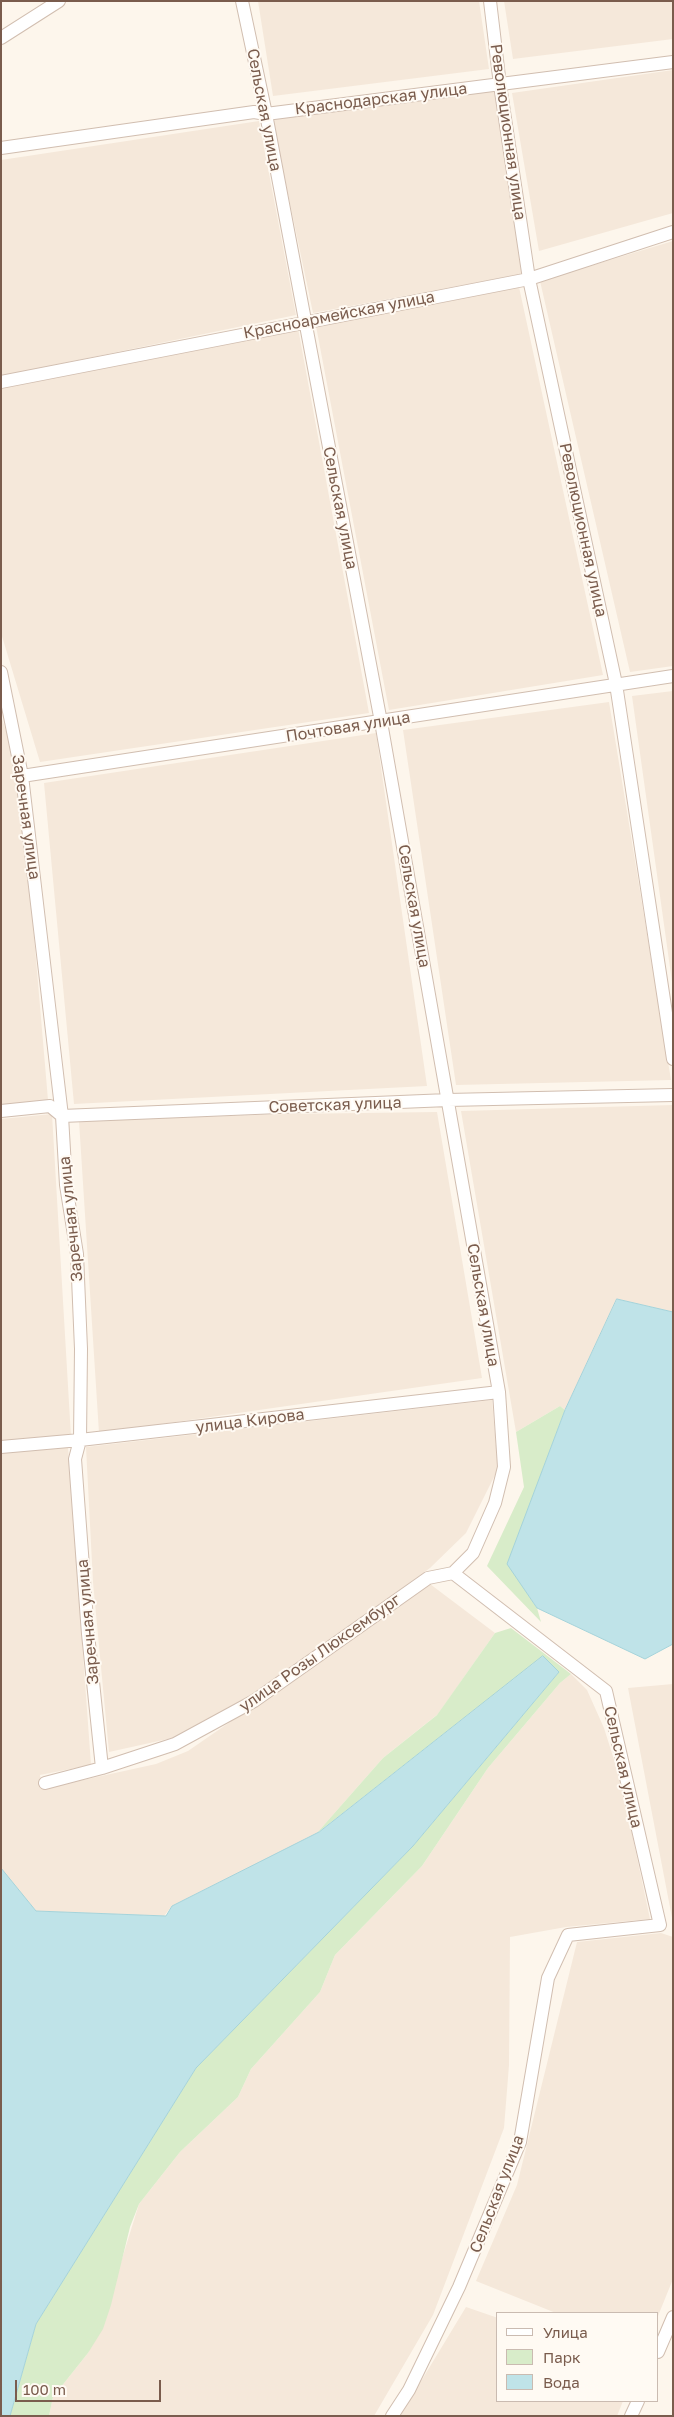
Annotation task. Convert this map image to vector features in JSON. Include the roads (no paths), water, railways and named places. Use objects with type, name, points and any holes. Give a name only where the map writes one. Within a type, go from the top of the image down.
[{"type":"street","points":[[1,38],[59,1]]},
{"type":"street","name":"Сельская улица","points":[[242,1],[266,114],[381,722],[498,1392],[504,1468],[495,1503],[473,1553],[453,1574],[606,1691],[660,1925],[568,1935],[548,1978],[520,2142],[459,2287],[409,2390],[392,2416]]},
{"type":"street","name":"Революционная улица","points":[[490,1],[500,85],[529,278],[616,684],[673,1059]]},
{"type":"street","name":"Краснодарская улица","points":[[1,148],[254,112],[266,114],[673,62]]},
{"type":"street","name":"Красноармейская улица","points":[[1,382],[529,278],[673,232]]},
{"type":"street","name":"Заречная улица","points":[[1,672],[22,776],[62,1116],[66,1185],[77,1254],[81,1349],[80,1440],[75,1459],[88,1634],[102,1768]]},
{"type":"street","name":"Почтовая улица","points":[[22,776],[673,676]]},
{"type":"street","name":"Советская улица","points":[[1,1111],[50,1106],[62,1116],[448,1100],[673,1095]]},
{"type":"street","name":"улица Кирова","points":[[1,1447],[80,1440],[498,1392]]},
{"type":"street","name":"улица Розы Люксембург","points":[[45,1783],[102,1768],[175,1744],[254,1701],[428,1578],[453,1574]]},
{"type":"street","points":[[659,2350],[673,2317]]},
{"type":"street","points":[[632,2416],[638,2402]]},
{"type":"water","points":[[617,1299],[673,1312],[673,1644],[645,1659],[537,1608],[507,1564],[565,1410]]},
{"type":"water","points":[[543,1656],[559,1672],[413,1846],[196,2068],[36,2324],[10,2416],[1,2416],[1,1868],[36,1911],[166,1916],[172,1906],[319,1832]]}]
